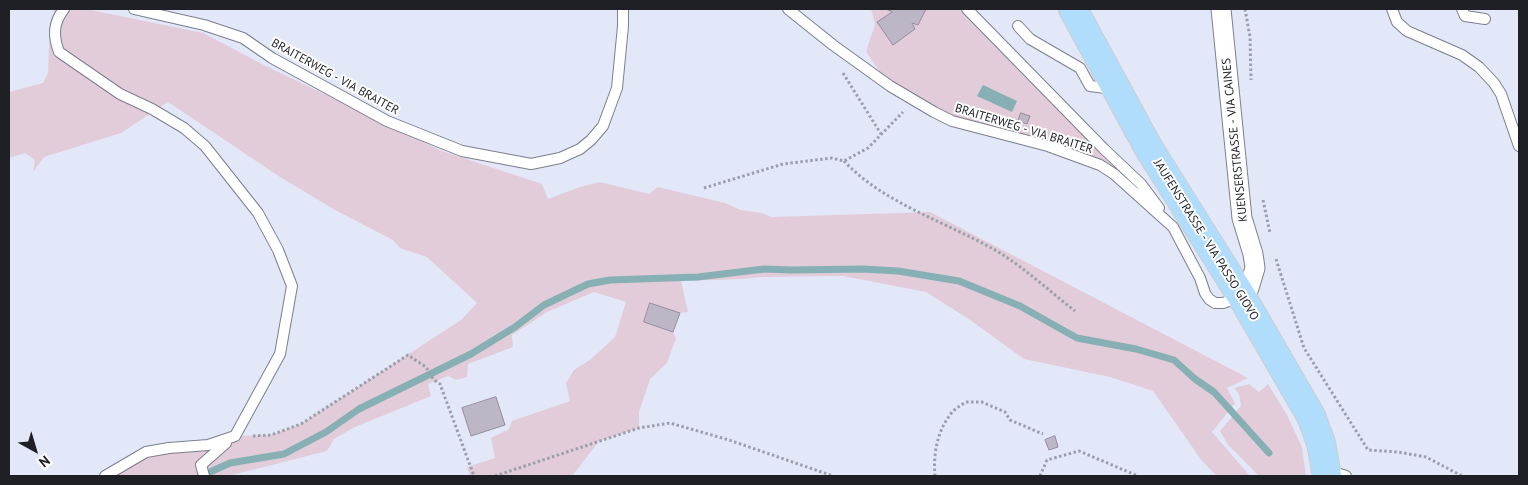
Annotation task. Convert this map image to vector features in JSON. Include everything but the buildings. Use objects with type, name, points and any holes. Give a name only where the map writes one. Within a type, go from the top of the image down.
[{"type":"main road","name":"JAUFENSTRASSE - VIA PASSO GIOVO","points":[[1073,9],[1148,147],[1242,296],[1311,416],[1333,474]]},
{"type":"street","name":"KUENSERSTRASSE - VIA CAINES","points":[[1221,9],[1242,218],[1253,254],[1255,268],[1250,288],[1242,296]]},
{"type":"lane","points":[[64,9],[57,19],[55,30],[55,41],[59,52],[120,94],[152,108],[184,128],[205,146],[258,213],[278,250],[292,286],[280,354],[235,436],[202,464],[204,476]]},
{"type":"lane","name":"BRAITERWEG - VIA BRAITER","points":[[134,9],[204,25],[243,38],[272,58],[387,122],[453,148],[498,159],[531,164],[560,158],[580,148],[591,140],[603,126],[617,88],[623,9]]},
{"type":"lane","name":"BRAITERWEG - VIA BRAITER","points":[[788,9],[833,45],[890,86],[952,121],[1048,146],[1100,165],[1114,174],[1173,227]]},
{"type":"lane","name":"BRAITERWEG - VIA BRAITER","points":[[967,9],[1104,149],[1141,184],[1173,227],[1209,299],[1215,303],[1224,303],[1242,296]]},
{"type":"lane","points":[[1392,9],[1397,22],[1407,31],[1462,55],[1480,68],[1494,83],[1501,94],[1519,146]]},
{"type":"lane","points":[[1462,9],[1465,16],[1485,19]]},
{"type":"lane","points":[[1018,26],[1030,39],[1080,68],[1090,86],[1118,90]]},
{"type":"lane","points":[[105,476],[146,452],[208,445],[235,436]]},
{"type":"path","points":[[1245,9],[1250,37],[1251,85]]},
{"type":"path","points":[[840,69],[881,134]]},
{"type":"path","points":[[704,188],[783,164],[832,158],[844,160],[868,148],[914,101]]},
{"type":"path","points":[[844,160],[852,169],[892,198],[997,251],[1075,311]]},
{"type":"path","points":[[1262,198],[1271,236]]},
{"type":"path","points":[[1275,255],[1304,348],[1368,450],[1398,452],[1426,457],[1462,476]]},
{"type":"path","points":[[235,436],[271,435],[302,424],[408,355],[426,367],[433,379],[440,384],[474,476]]},
{"type":"path","points":[[935,476],[934,457],[941,430],[951,413],[966,402],[982,402],[1005,412],[1010,420],[1043,434]]},
{"type":"path","points":[[495,476],[639,428],[670,423],[729,440],[833,476]]},
{"type":"path","points":[[1040,476],[1047,460],[1079,451],[1138,476]]},
{"type":"shaded area","points":[[55,9],[90,9],[203,33],[264,65],[442,151],[542,184],[548,199],[600,182],[649,194],[658,187],[725,203],[741,210],[762,213],[772,217],[930,212],[1248,378],[1227,388],[1235,403],[1212,432],[1250,476],[1217,476],[1202,461],[1153,391],[1110,377],[1024,359],[970,320],[926,292],[843,276],[761,277],[681,281],[688,312],[680,313],[650,303],[644,322],[673,332],[676,338],[667,363],[650,379],[639,412],[639,428],[599,441],[572,476],[470,476],[467,467],[495,458],[491,438],[509,429],[512,421],[570,401],[566,383],[574,370],[591,359],[615,337],[626,302],[594,292],[547,312],[512,335],[513,347],[468,364],[467,377],[456,380],[448,376],[428,384],[431,396],[355,427],[334,439],[327,451],[228,476],[105,476],[146,452],[235,436],[271,435],[301,424],[461,320],[477,303],[427,257],[400,248],[393,240],[335,210],[280,177],[168,102],[121,133],[44,157],[33,172],[35,160],[25,153],[9,158],[9,92],[43,83],[48,73],[50,22]]},
{"type":"shaded area","points":[[871,9],[967,9],[1104,149],[1173,227],[1100,165],[952,121],[890,86],[866,52],[875,24]]},
{"type":"shaded area","points":[[983,85],[1017,101],[1012,112],[977,96]]},
{"type":"shaded area","points":[[1249,384],[1259,392],[1268,384],[1287,415],[1302,447],[1306,476],[1259,476],[1228,445],[1220,431],[1241,406],[1239,394],[1234,388]]},
{"type":"waterway","points":[[201,476],[230,463],[284,454],[326,432],[359,409],[471,354],[515,327],[544,305],[588,284],[610,280],[698,277],[764,269],[898,271],[959,281],[1020,306],[1077,338],[1136,349],[1174,360],[1195,379],[1214,392],[1269,453]]}]
